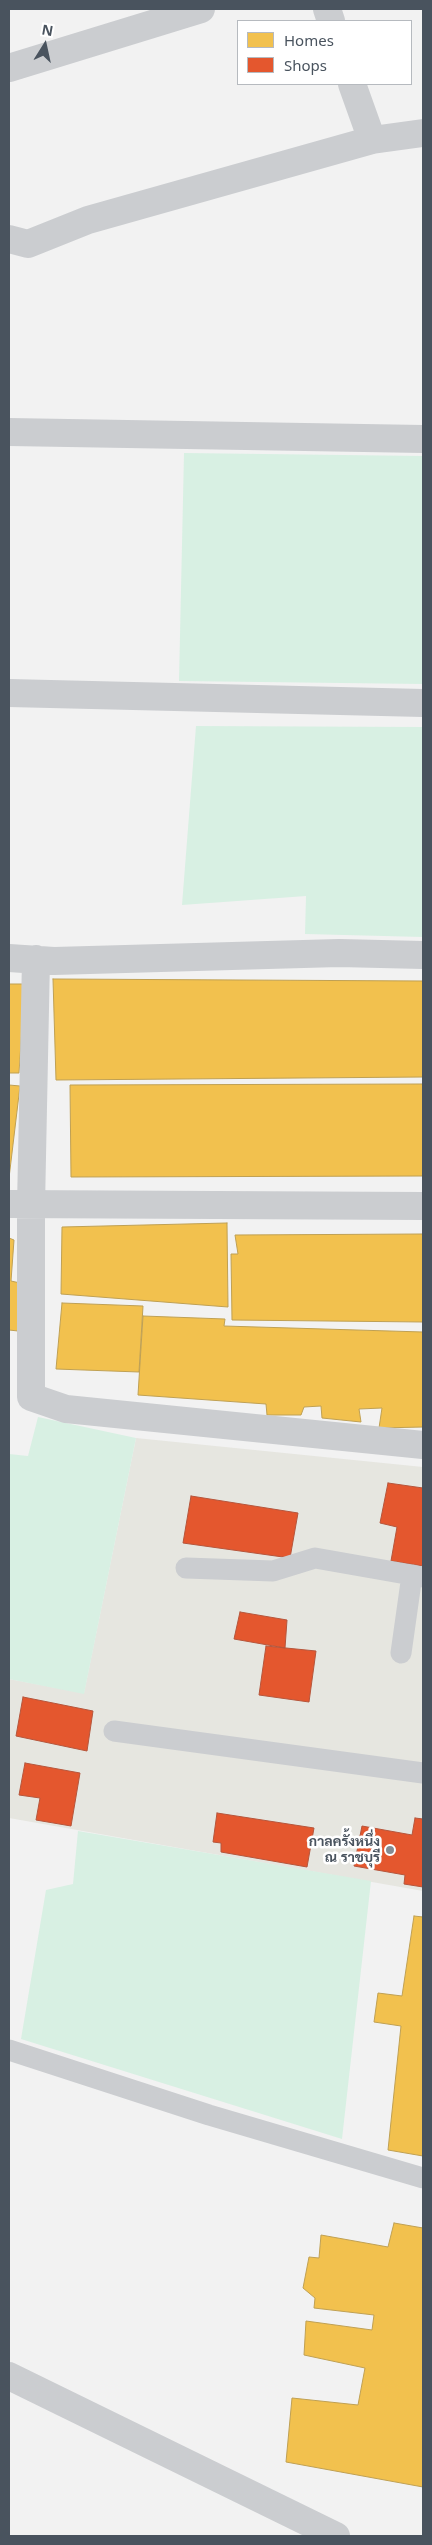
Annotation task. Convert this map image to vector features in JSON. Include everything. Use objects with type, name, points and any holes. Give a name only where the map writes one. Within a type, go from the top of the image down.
[{"type":"street","points":[[9,68],[201,9]]},
{"type":"street","points":[[352,85],[372,140]]},
{"type":"street","points":[[9,239],[28,244],[88,220],[372,140],[423,133]]},
{"type":"street","points":[[9,432],[423,439]]},
{"type":"street","points":[[9,693],[423,703]]},
{"type":"street","points":[[9,958],[54,961],[339,953],[423,955]]},
{"type":"street","points":[[36,959],[20,1205],[31,1397],[66,1409],[423,1445]]},
{"type":"street","points":[[20,1205],[423,1206]]},
{"type":"street","points":[[9,2376],[336,2536]]},
{"type":"lane","points":[[186,1568],[273,1571],[315,1558],[418,1576],[401,1653]]},
{"type":"lane","points":[[114,1731],[423,1773]]},
{"type":"lane","points":[[9,2050],[210,2115],[423,2178]]},
{"type":"shaded area","points":[[136,1438],[423,1467],[423,1891],[9,1818],[9,1679],[84,1693]]},
{"type":"green space","points":[[184,453],[423,456],[423,684],[179,681]]},
{"type":"green space","points":[[196,726],[423,727],[423,937],[305,934],[306,896],[182,905]]},
{"type":"green space","points":[[38,1417],[136,1438],[84,1694],[9,1679],[9,1454],[28,1456]]},
{"type":"green space","points":[[78,1831],[371,1881],[342,2139],[21,2039],[46,1890],[73,1884]]},
{"type":"building: Homes","points":[[53,979],[423,981],[423,1077],[56,1080]]},
{"type":"building: Homes","points":[[9,984],[25,984],[19,1073],[9,1073]]},
{"type":"building: Homes","points":[[423,1084],[423,1176],[71,1177],[70,1085]]},
{"type":"building: Homes","points":[[9,1085],[20,1086],[9,1178]]},
{"type":"building: Homes","points":[[227,1223],[228,1307],[61,1294],[62,1227]]},
{"type":"building: Homes","points":[[423,1234],[423,1322],[232,1320],[231,1254],[238,1254],[235,1235]]},
{"type":"building: Homes","points":[[9,1238],[14,1240],[11,1281],[20,1283],[18,1331],[9,1330]]},
{"type":"building: Homes","points":[[62,1303],[143,1306],[139,1372],[56,1369]]},
{"type":"building: Homes","points":[[143,1316],[225,1319],[224,1326],[423,1332],[423,1427],[379,1428],[382,1408],[359,1409],[361,1422],[322,1418],[321,1406],[304,1407],[301,1415],[267,1415],[266,1404],[138,1395]]},
{"type":"building: Homes","points":[[414,1916],[423,1917],[423,2156],[388,2150],[401,2026],[374,2022],[378,1993],[402,1996]]},
{"type":"building: Homes","points":[[394,2223],[423,2228],[423,2487],[286,2462],[292,2398],[358,2405],[365,2368],[304,2355],[306,2321],[372,2330],[374,2315],[314,2308],[315,2298],[303,2288],[309,2257],[319,2258],[321,2235],[388,2247]]},
{"type":"building: Shops","points":[[388,1483],[423,1488],[423,1566],[391,1561],[397,1527],[380,1523]]},
{"type":"building: Shops","points":[[191,1496],[298,1513],[290,1558],[183,1543]]},
{"type":"building: Shops","points":[[240,1612],[287,1620],[285,1648],[234,1639]]},
{"type":"building: Shops","points":[[266,1646],[316,1651],[309,1702],[259,1695]]},
{"type":"building: Shops","points":[[23,1697],[93,1711],[87,1751],[16,1736]]},
{"type":"building: Shops","points":[[25,1763],[80,1773],[71,1826],[36,1820],[40,1798],[19,1795]]},
{"type":"building: Shops","points":[[217,1813],[314,1828],[307,1867],[221,1852],[221,1843],[213,1842]]},
{"type":"building: Shops","name":"กาลครั้งหนึ่ง ณ ราชบุรี","points":[[415,1818],[423,1819],[423,1887],[404,1884],[405,1875],[354,1866],[362,1826],[412,1835]]},
{"type":"place","name":"กาลครั้งหนึ่ง ณ ราชบุรี","points":[[390,1850]]}]
